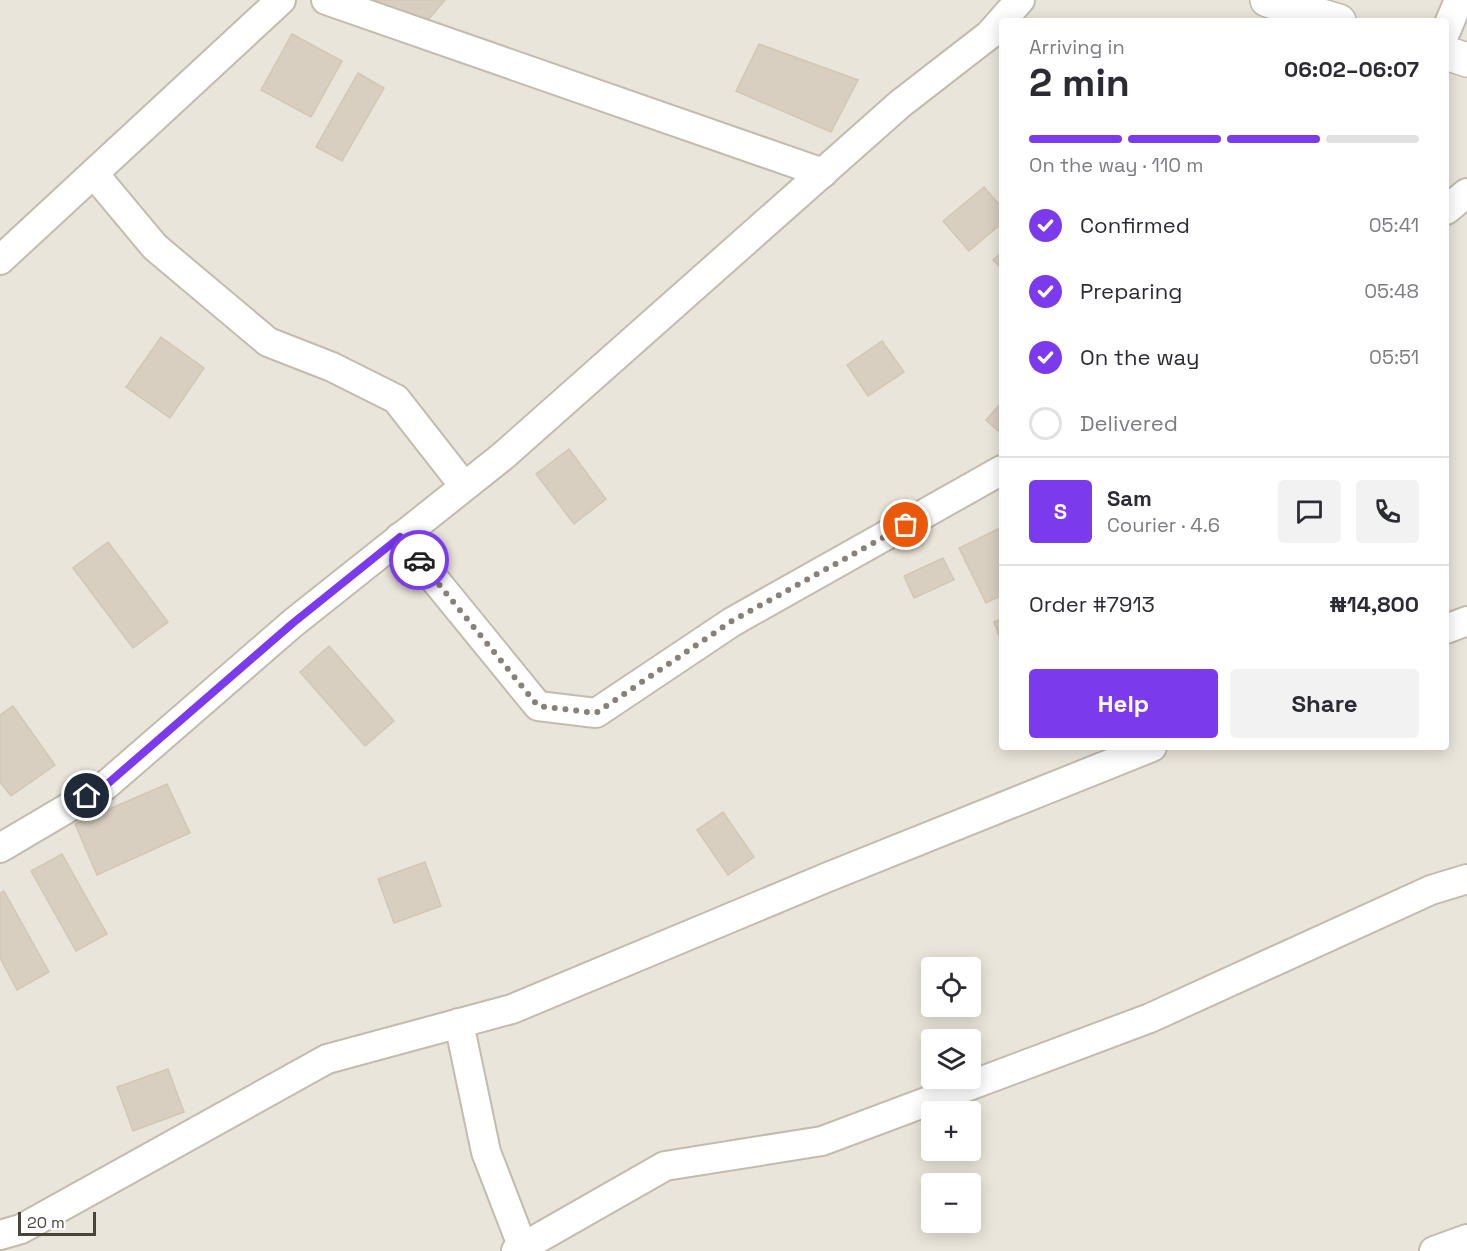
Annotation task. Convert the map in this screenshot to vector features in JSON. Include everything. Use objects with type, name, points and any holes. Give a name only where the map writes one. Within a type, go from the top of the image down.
[{"type":"street","points":[[0,260],[281,0]]},
{"type":"street","points":[[326,0],[823,173]]},
{"type":"street","points":[[1004,18],[1020,0]]},
{"type":"street","points":[[1267,0],[1329,18]]},
{"type":"street","points":[[1449,24],[1459,0]]},
{"type":"street","points":[[0,848],[105,786],[293,623],[503,456],[900,104],[989,35],[999,24]]},
{"type":"street","points":[[1449,54],[1467,60]]},
{"type":"street","points":[[94,174],[155,247],[268,342],[332,366],[396,399],[464,486]]},
{"type":"street","points":[[1449,208],[1467,193]]},
{"type":"street","points":[[400,537],[538,706],[596,713],[732,621],[999,472]]},
{"type":"street","points":[[1449,628],[1467,621]]},
{"type":"street","points":[[0,1235],[21,1229],[327,1059],[512,1009],[828,877],[1145,750]]},
{"type":"street","points":[[459,1023],[486,1152],[519,1250],[665,1166],[822,1141],[1150,1018],[1431,890],[1467,879]]},
{"type":"street","points":[[1434,1251],[1467,1239]]},
{"type":"shaded area","points":[[0,0],[1467,0],[1467,1251],[0,1251]]},
{"type":"building","points":[[368,0],[445,0],[422,27]]},
{"type":"building","points":[[292,34],[342,61],[311,117],[261,90]]},
{"type":"building","points":[[759,44],[858,80],[831,132],[736,91]]},
{"type":"building","points":[[358,73],[384,88],[342,161],[316,147]]},
{"type":"building","points":[[984,187],[999,204],[999,226],[969,251],[943,221]]},
{"type":"building","points":[[999,255],[999,266],[993,260]]},
{"type":"building","points":[[161,337],[204,368],[170,418],[126,387]]},
{"type":"building","points":[[882,341],[904,372],[868,396],[847,365]]},
{"type":"building","points":[[999,405],[999,431],[986,420]]},
{"type":"building","points":[[569,449],[606,499],[574,524],[536,474]]},
{"type":"building","points":[[999,528],[999,596],[986,603],[959,548]]},
{"type":"building","points":[[108,542],[168,622],[133,648],[73,568]]},
{"type":"building","points":[[943,558],[954,580],[914,598],[904,576]]},
{"type":"building","points":[[999,620],[999,636],[994,622]]},
{"type":"building","points":[[329,646],[394,721],[365,746],[300,672]]},
{"type":"building","points":[[13,706],[55,765],[11,796],[0,782],[0,715]]},
{"type":"building","points":[[167,784],[190,833],[97,875],[75,824]]},
{"type":"building","points":[[723,812],[754,857],[728,875],[697,830]]},
{"type":"building","points":[[62,854],[107,934],[76,951],[31,871]]},
{"type":"building","points":[[425,862],[441,906],[394,923],[378,879]]},
{"type":"building","points":[[4,891],[49,972],[17,990],[0,958],[0,893]]},
{"type":"building","points":[[168,1069],[184,1112],[133,1131],[117,1087]]},
{"type":"way so far","points":[[419,560],[538,706],[596,713],[732,621],[906,525]]},
{"type":"route","points":[[87,796],[105,786],[293,623],[400,537],[419,560]]}]
